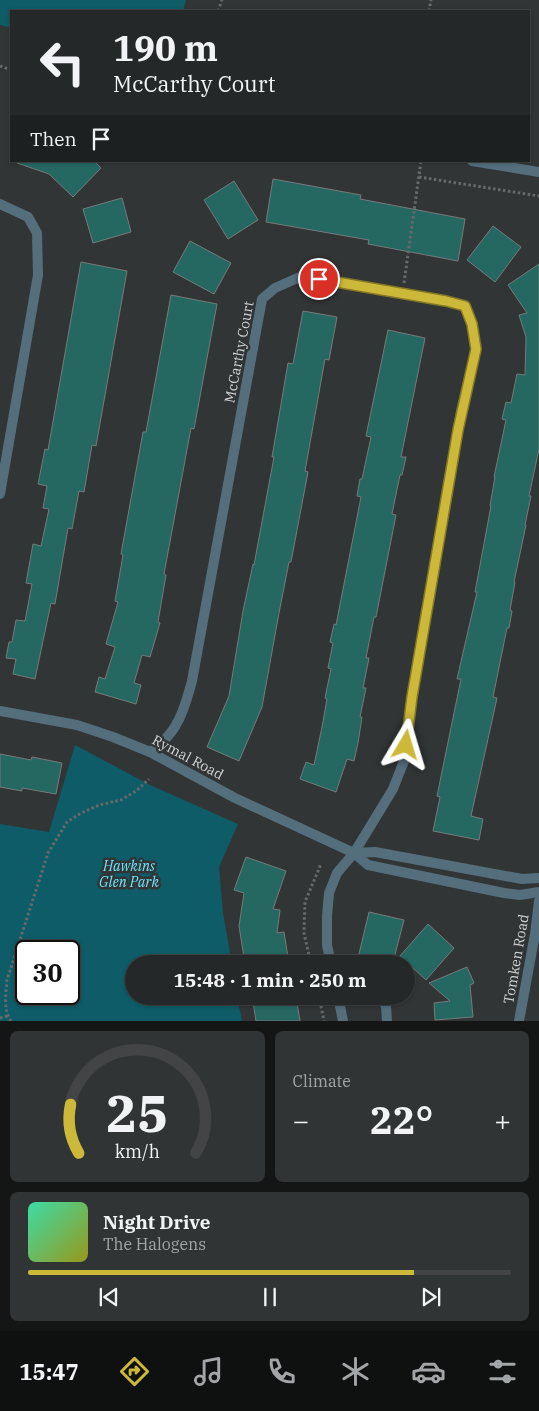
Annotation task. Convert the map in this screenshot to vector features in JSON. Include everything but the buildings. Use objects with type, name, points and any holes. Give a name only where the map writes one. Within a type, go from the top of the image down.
[{"type":"street","points":[[478,162],[539,172]]},
{"type":"street","points":[[0,204],[28,217],[37,233],[38,275],[0,494]]},
{"type":"street","name":"McCarthy Court","points":[[150,752],[168,737],[172,731],[185,706],[192,681],[262,299],[275,288],[302,276],[465,306],[472,324],[476,349],[458,431],[412,697],[404,761],[393,789],[354,853]]},
{"type":"street","name":"Rymal Road","points":[[0,711],[76,726],[114,737],[150,752],[235,798],[354,853],[368,865],[504,894],[520,895],[539,892]]},
{"type":"street","name":"Rymal Road","points":[[354,853],[375,852],[522,879],[539,878]]},
{"type":"street","points":[[329,955],[327,945],[327,916],[330,893],[337,873],[354,853]]},
{"type":"street","name":"Tomken Road","points":[[519,1021],[537,934],[539,901]]},
{"type":"street","points":[[340,1005],[343,1021]]},
{"type":"street","points":[[385,1005],[387,1021]]},
{"type":"path","points":[[404,294],[404,275],[421,162]]},
{"type":"path","points":[[419,177],[539,196]]},
{"type":"path","points":[[11,1021],[8,1016],[6,1000],[7,980],[48,853],[67,822],[99,805],[121,800],[136,791],[150,779]]},
{"type":"path","points":[[309,955],[304,933],[305,902],[321,864]]},
{"type":"path","points":[[321,1005],[324,1021]]},
{"type":"path","points":[[0,1018],[8,1016]]},
{"type":"green space","points":[[0,0],[186,0],[183,10],[10,10],[10,28],[0,25]]},
{"type":"green space","name":"Hawkins Glen Park","points":[[75,745],[150,785],[238,824],[219,867],[223,913],[230,955],[125,955],[125,1005],[239,1005],[242,1021],[0,1021],[0,824],[49,832]]},
{"type":"route","points":[[319,279],[465,306],[472,324],[476,349],[461,411],[412,697],[406,745]]}]
